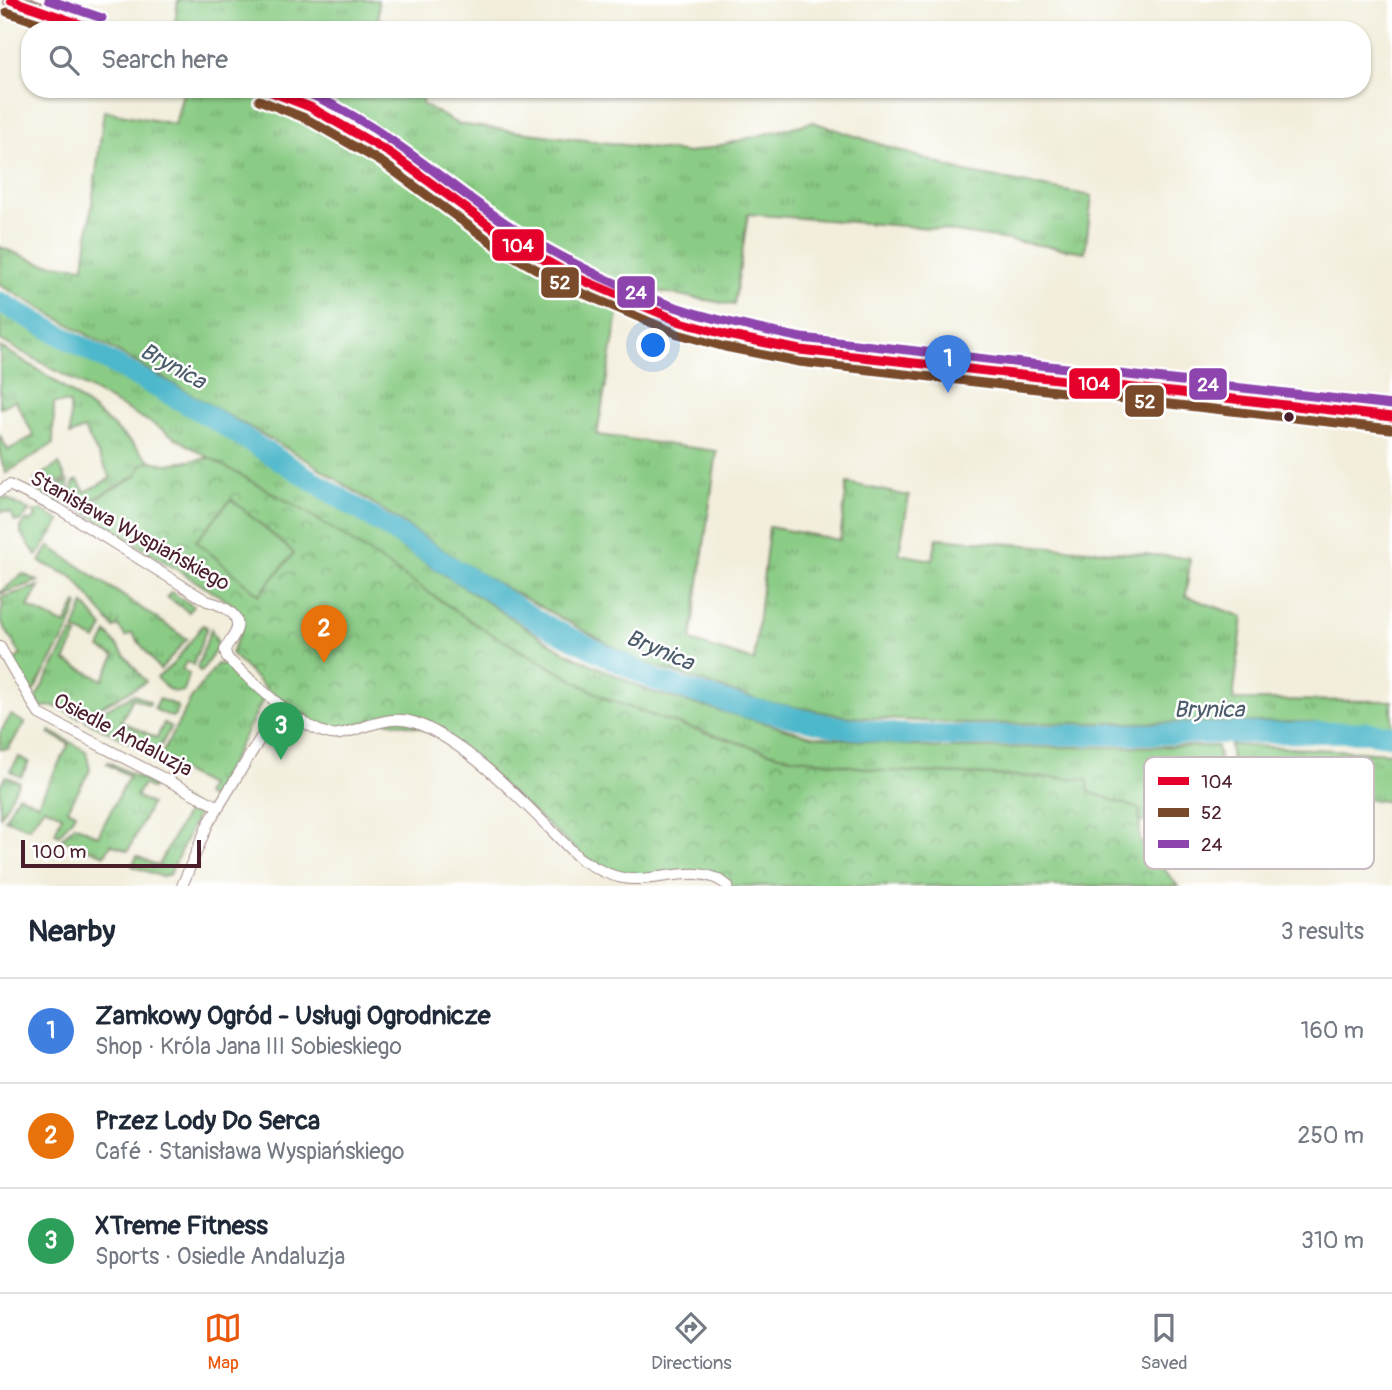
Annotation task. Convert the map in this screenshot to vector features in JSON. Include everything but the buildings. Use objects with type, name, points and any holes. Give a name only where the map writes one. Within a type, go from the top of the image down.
[{"type":"street","points":[[11,0],[72,21]]},
{"type":"street","points":[[286,98],[310,107],[390,153],[509,240],[573,276],[681,322],[788,348],[1392,417]]},
{"type":"street","name":"Stanisława Wyspiańskiego","points":[[0,491],[9,485],[59,509],[207,601],[224,606],[234,615],[237,624],[235,634],[225,650],[226,658],[280,706],[319,731],[329,735],[391,720],[416,723],[452,742],[479,762],[579,858],[593,867],[632,879],[703,874],[718,878],[728,886]]},
{"type":"street","name":"Osiedle Andaluzja","points":[[0,647],[39,714],[219,807]]},
{"type":"street","points":[[182,886],[208,824],[280,706]]},
{"type":"green space","points":[[178,0],[378,0],[379,21],[175,21]]},
{"type":"green space","points":[[182,98],[422,98],[422,104],[458,124],[689,153],[813,122],[965,172],[1092,196],[1085,252],[930,228],[748,214],[734,305],[623,285],[597,435],[717,451],[691,641],[754,661],[769,527],[840,540],[847,483],[909,496],[899,554],[932,560],[937,538],[1190,558],[1186,596],[1243,617],[1233,700],[1392,701],[1392,726],[1300,722],[968,724],[850,717],[761,701],[641,662],[477,572],[310,462],[0,285],[0,247],[41,263],[84,267],[104,111],[175,124]]},
{"type":"green space","points":[[0,310],[236,441],[563,651],[651,692],[812,736],[938,748],[1217,746],[1219,757],[1144,757],[1144,822],[1140,822],[1140,840],[777,763],[609,710],[180,463],[209,458],[148,421],[0,340]]},
{"type":"green space","points":[[0,347],[41,371],[79,399],[151,461],[142,465],[136,476],[78,508],[68,502],[74,482],[78,480],[85,492],[111,478],[84,429],[70,435],[70,403],[54,403],[53,444],[6,473],[0,456],[0,436],[8,450],[34,436],[15,400],[0,408]]},
{"type":"green space","points":[[210,458],[303,510],[481,628],[607,699],[668,721],[779,755],[884,771],[1087,779],[1089,792],[1139,809],[1144,869],[1164,869],[1178,886],[732,886],[725,879],[617,873],[584,857],[442,732],[375,719],[337,731],[322,728],[266,689],[231,653],[243,626],[238,611],[229,602],[78,508],[136,476],[142,465],[151,461],[167,464]]},
{"type":"green space","points":[[59,464],[66,479],[59,483],[55,479],[51,482],[57,487],[68,481],[68,488],[57,505],[39,497],[46,487],[35,479]]},
{"type":"green space","points":[[3,498],[30,511],[20,521],[15,521],[11,513],[0,512],[0,500]]},
{"type":"green space","points":[[231,499],[294,553],[259,595],[196,541]]},
{"type":"green space","points":[[42,510],[60,521],[37,556],[21,533],[21,527],[27,520],[30,522],[36,517],[34,512]]},
{"type":"green space","points":[[49,546],[187,639],[160,670],[132,633],[126,637],[118,626],[114,628],[73,577],[40,562]]},
{"type":"green space","points":[[23,574],[38,581],[0,594],[0,593]]},
{"type":"green space","points":[[39,586],[28,607],[65,625],[76,603],[78,604],[69,629],[32,694],[13,661],[21,655],[0,620],[3,601],[0,598]]},
{"type":"green space","points":[[171,592],[193,606],[189,612],[167,597]]},
{"type":"green space","points":[[84,604],[103,627],[96,640],[74,630]]},
{"type":"green space","points":[[203,625],[207,627],[193,665],[187,661],[182,669],[189,674],[184,691],[172,691],[157,678],[174,663]]},
{"type":"green space","points":[[211,629],[219,645],[201,672],[197,668]]},
{"type":"green space","points":[[72,633],[77,635],[65,661],[103,680],[115,656],[100,648],[107,633],[146,682],[80,718],[54,706],[42,707],[35,699]]},
{"type":"green space","points":[[217,664],[227,665],[264,698],[212,799],[205,795],[209,785],[159,759],[191,699]]},
{"type":"green space","points":[[134,694],[150,702],[149,705],[133,698],[121,721],[157,738],[164,723],[171,727],[155,756],[85,720]]},
{"type":"green space","points":[[159,699],[176,705],[178,708],[175,716],[171,717],[154,709]]},
{"type":"green space","points":[[11,715],[25,723],[8,749],[0,749],[0,733]]},
{"type":"green space","points":[[50,731],[86,751],[90,770],[68,809],[76,813],[59,835],[55,833],[62,815],[44,807],[29,828],[5,819],[18,795],[38,804],[69,744],[49,733]]},
{"type":"green space","points":[[1230,745],[1392,753],[1392,802],[1374,800],[1374,757],[1231,757]]},
{"type":"green space","points":[[19,757],[29,762],[21,777],[10,771]]},
{"type":"green space","points":[[108,762],[154,785],[152,789],[143,784],[136,796],[151,804],[128,851],[111,844],[105,855],[61,839],[75,825],[98,836],[129,776],[107,764]]},
{"type":"green space","points":[[6,776],[19,782],[0,817],[0,785]]},
{"type":"green space","points":[[169,794],[193,806],[197,816],[170,874],[162,877],[132,866],[137,856],[158,866],[188,810],[167,798]]},
{"type":"waterway","name":"Brynica","points":[[0,302],[209,416],[543,624],[657,681],[744,707],[833,726],[896,734],[961,736],[1366,732],[1392,736]]},
{"type":"transit line","name":"104","points":[[11,0],[71,21]]},
{"type":"transit line","name":"24","points":[[49,0],[102,18]]},
{"type":"transit line","name":"52","points":[[7,12],[34,21]]},
{"type":"transit line","name":"104","points":[[287,98],[310,107],[390,153],[509,240],[573,276],[681,322],[727,335],[800,350],[1392,417]]},
{"type":"transit line","name":"24","points":[[319,98],[384,135],[489,212],[556,254],[622,286],[702,315],[802,338],[1392,405]]},
{"type":"transit line","name":"52","points":[[259,100],[305,118],[383,163],[502,250],[568,287],[678,334],[799,362],[1391,429]]},
{"type":"place","name":"Zamkowy Ogród - Usługi Ogrodnicze","points":[[948,393]]},
{"type":"place","name":"Przez Lody Do Serca","points":[[324,663]]},
{"type":"place","name":"XTreme Fitness","points":[[281,760]]}]
